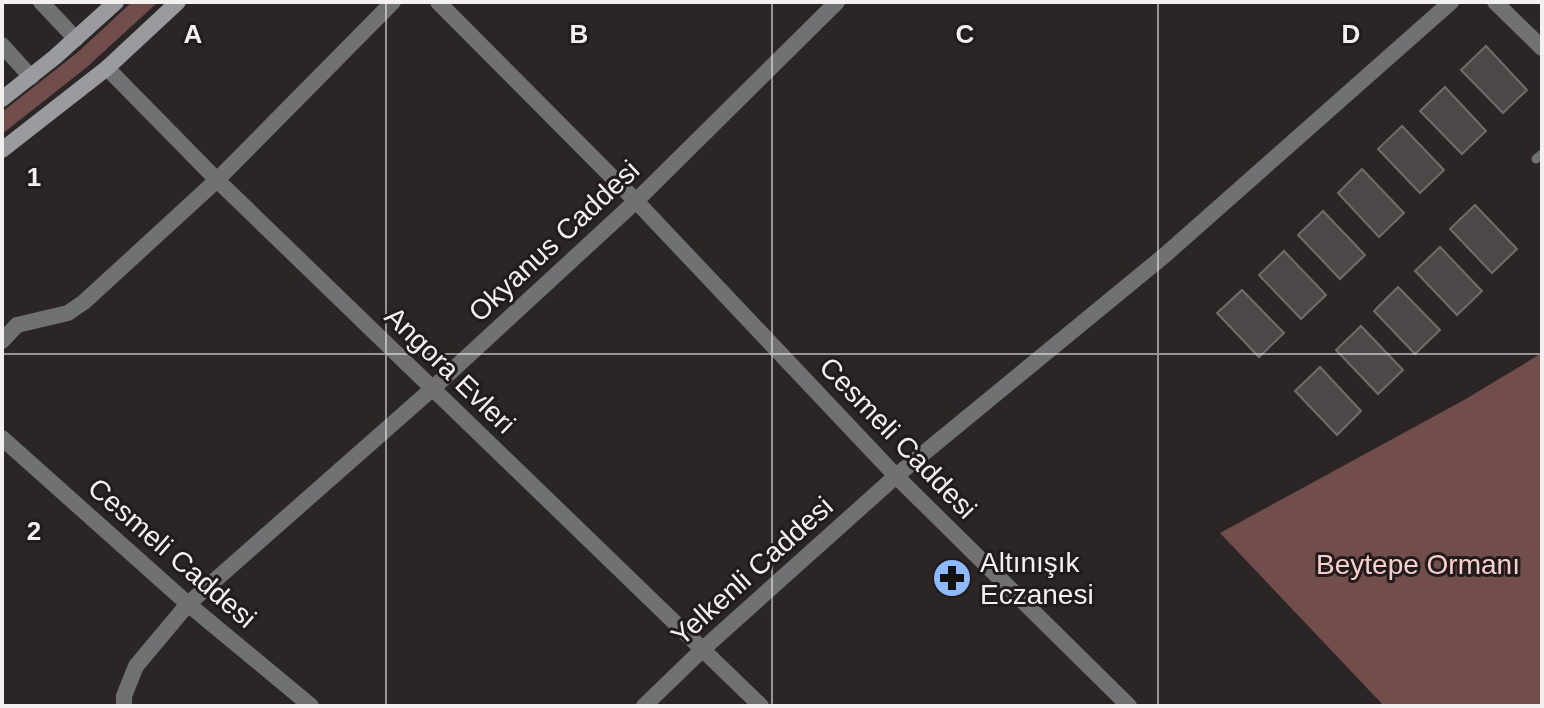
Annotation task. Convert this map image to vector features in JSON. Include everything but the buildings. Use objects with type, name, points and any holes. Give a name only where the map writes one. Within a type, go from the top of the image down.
[{"type":"street","points":[[41,2],[76,39]]},
{"type":"street","points":[[2,99],[116,2]]},
{"type":"street","points":[[2,150],[107,68],[178,2]]},
{"type":"street","points":[[2,341],[17,325],[68,313],[84,302],[217,180],[393,2]]},
{"type":"street","name":"Cesmeli Caddesi","points":[[438,2],[636,201],[896,476],[1129,706]]},
{"type":"street","name":"Yelkenli Caddesi","points":[[644,706],[896,476],[1165,255],[1451,2]]},
{"type":"street","points":[[1495,2],[1542,48]]},
{"type":"street","name":"Okyanus Caddesi","points":[[124,706],[124,696],[136,666],[188,604],[432,389],[636,201],[827,5]]},
{"type":"street","points":[[2,45],[31,77]]},
{"type":"street","name":"Angora Evleri","points":[[107,68],[217,180],[761,706]]},
{"type":"street","name":"Cesmeli Caddesi","points":[[2,438],[188,604],[311,706]]},
{"type":"green space","points":[[132,2],[158,2],[87,67],[2,134],[2,112],[78,52]]},
{"type":"green space","name":"Beytepe Ormanı","points":[[1542,353],[1542,706],[1384,706],[1220,533],[1464,400]]},
{"type":"place","name":"Altınışık Eczanesi","points":[[952,578]]}]
